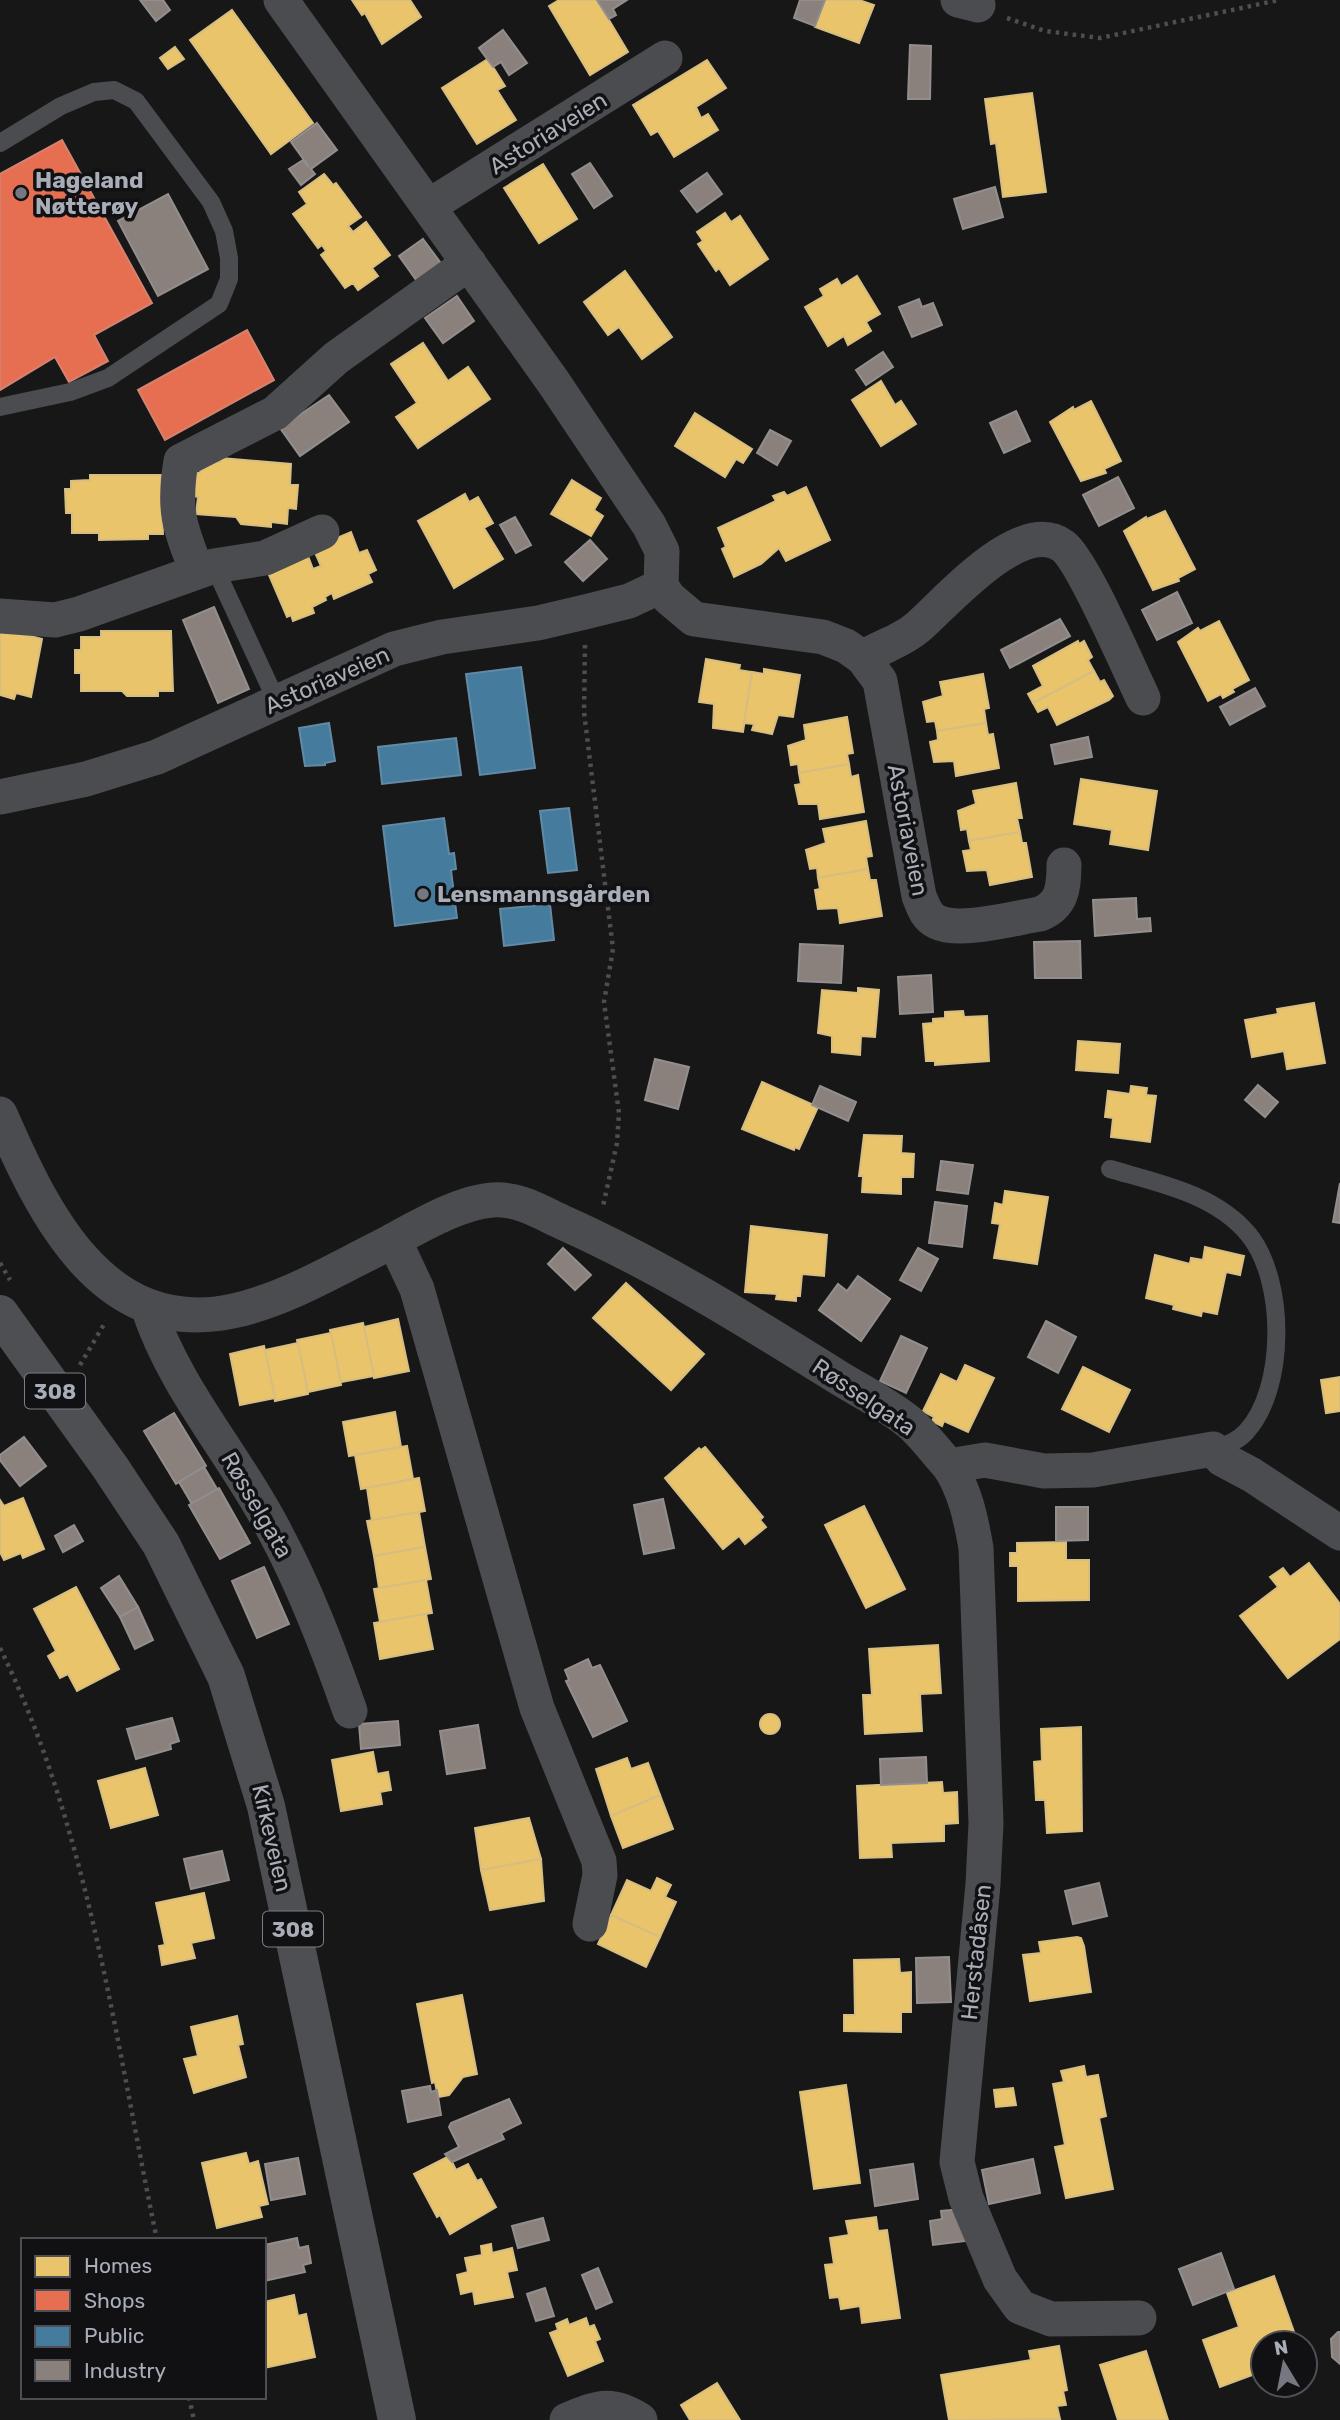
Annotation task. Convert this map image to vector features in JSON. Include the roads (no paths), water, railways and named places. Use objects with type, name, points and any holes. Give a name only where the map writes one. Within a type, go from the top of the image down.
[{"type":"main road","name":"Kirkeveien","points":[[0,1314],[110,1467],[161,1544],[226,1676],[266,1806],[397,2420]]},
{"type":"street","points":[[281,0],[470,263],[649,525],[662,551],[661,586]]},
{"type":"street","name":"Astoriaveien","points":[[429,206],[665,58]]},
{"type":"street","points":[[205,568],[178,523],[176,492],[181,461],[275,414],[336,358],[470,263]]},
{"type":"street","points":[[0,616],[55,620],[205,568],[265,558],[322,532]]},
{"type":"street","points":[[863,659],[881,646],[901,640],[997,558],[1034,538],[1050,538],[1065,547],[1071,555],[1143,698]]},
{"type":"street","name":"Astoriaveien","points":[[0,797],[86,779],[157,757],[394,649],[442,637],[538,623],[585,612],[646,596],[661,586],[669,598],[694,619],[823,637],[846,646],[863,659],[880,681],[919,896],[925,913],[937,922],[958,926],[1040,914],[1051,909],[1060,897],[1064,866]]},
{"type":"street","name":"Røsselgata","points":[[0,1114],[23,1167],[66,1240],[88,1266],[135,1300],[196,1315],[236,1310],[294,1290],[475,1202],[517,1202],[596,1237],[747,1319],[910,1423],[948,1466]]},
{"type":"street","points":[[394,1240],[417,1289],[537,1708],[599,1861],[600,1875],[590,1924]]},
{"type":"street","name":"Røsselgata","points":[[135,1300],[276,1533],[330,1652],[350,1711]]},
{"type":"street","points":[[948,1466],[985,1460],[1045,1471],[1093,1470],[1213,1449],[1222,1460],[1252,1475],[1340,1533]]},
{"type":"street","name":"Herstadåsen","points":[[948,1466],[956,1477],[972,1520],[976,1548],[986,1823],[984,1884],[959,2136],[960,2174],[966,2198],[1000,2279],[1020,2307],[1051,2319],[1139,2318]]},
{"type":"street","points":[[567,2420],[601,2406],[625,2410],[640,2420]]},
{"type":"lane","points":[[0,143],[61,106],[94,92],[114,90],[136,101],[211,202],[224,231],[229,258],[229,279],[219,304],[108,378],[70,391],[0,407]]},
{"type":"lane","points":[[205,568],[277,702]]},
{"type":"lane","points":[[1110,1169],[1177,1189],[1222,1210],[1250,1236],[1263,1263],[1276,1309],[1271,1381],[1261,1412],[1245,1434],[1213,1449]]},
{"type":"place","name":"Hageland Nøtterøy","points":[[21,193]]},
{"type":"place","name":"Lensmannsgården","points":[[423,894]]}]
